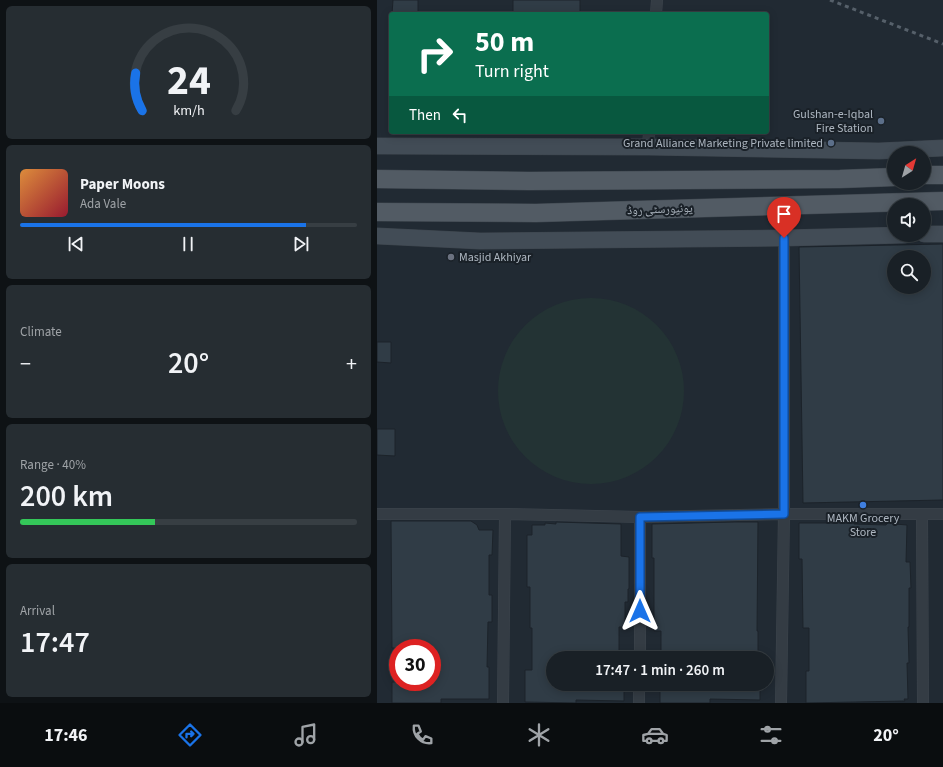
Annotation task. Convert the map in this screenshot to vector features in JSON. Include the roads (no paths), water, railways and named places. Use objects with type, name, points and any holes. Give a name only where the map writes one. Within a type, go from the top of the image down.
[{"type":"main road","points":[[931,175],[943,175]]},
{"type":"main road","points":[[377,179],[529,181],[887,177]]},
{"type":"main road","name":"یونیورسٹی روڈ","points":[[377,212],[536,213],[943,201]]},
{"type":"street","points":[[656,12],[657,0]]},
{"type":"street","points":[[377,146],[649,139],[879,151],[943,148]]},
{"type":"street","points":[[931,234],[943,234]]},
{"type":"street","points":[[377,236],[479,241],[887,235]]},
{"type":"street","points":[[781,703],[784,514],[784,238]]},
{"type":"street","points":[[377,514],[505,514],[640,517],[784,514],[943,514]]},
{"type":"street","points":[[503,703],[505,514]]},
{"type":"street","points":[[921,514],[923,703]]},
{"type":"street","points":[[639,651],[640,517]]},
{"type":"street","points":[[639,691],[639,703]]},
{"type":"railway","points":[[830,0],[943,44]]},
{"type":"place","name":"Gulshan-e-Iqbal Fire Station","points":[[881,121]]},
{"type":"place","name":"Grand Alliance Marketing Private limited","points":[[831,143]]},
{"type":"place","name":"Masjid Akhiyar","points":[[451,257]]},
{"type":"place","name":"MAKM Grocery Store","points":[[863,505]]}]
